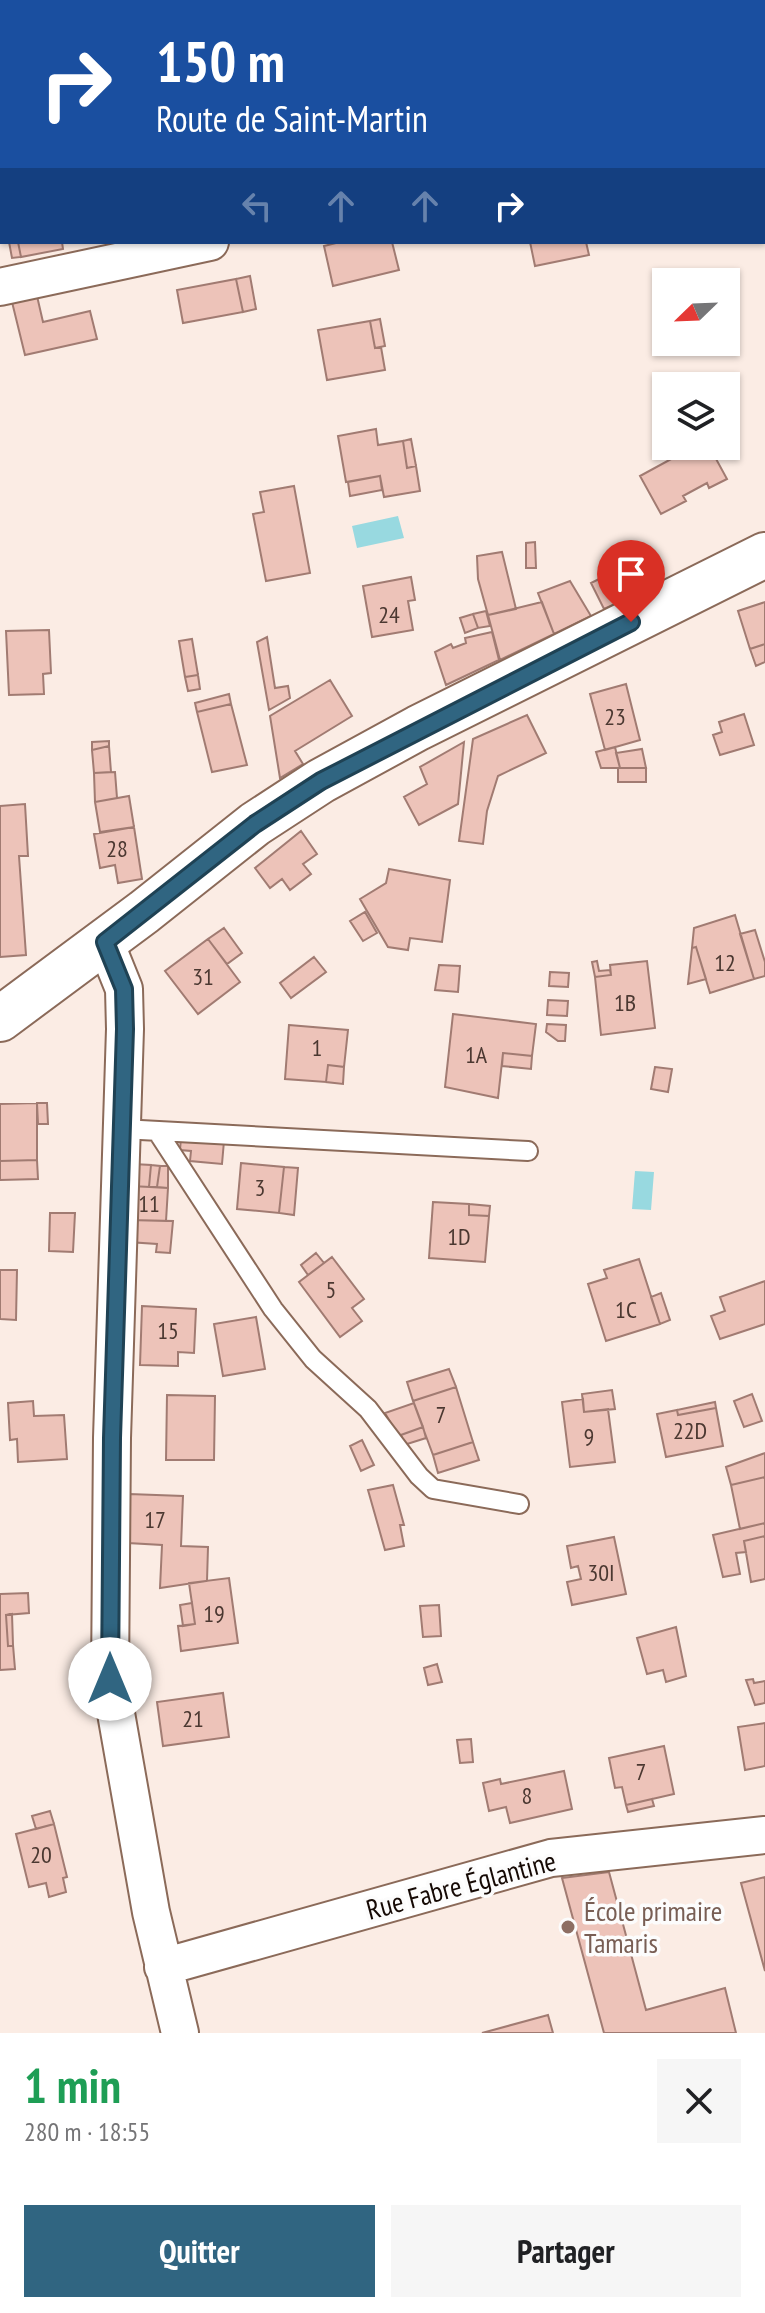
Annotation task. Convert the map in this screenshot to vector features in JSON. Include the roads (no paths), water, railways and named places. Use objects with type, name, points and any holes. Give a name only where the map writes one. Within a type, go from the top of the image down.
[{"type":"main road","points":[[0,1019],[105,942],[255,824],[321,781],[432,721],[765,555]]},
{"type":"street","points":[[0,287],[201,244]]},
{"type":"street","points":[[105,942],[124,989],[139,1130],[112,1438],[110,1679],[163,1967],[180,2033]]},
{"type":"street","name":"Rue Fabre Églantine","points":[[163,1967],[551,1858],[765,1835]]},
{"type":"lane","points":[[139,1130],[528,1151]]},
{"type":"lane","points":[[139,1130],[313,1359],[368,1409],[419,1476],[433,1489],[519,1504]]},
{"type":"water","points":[[398,516],[404,538],[357,548],[352,526]]},
{"type":"water","points":[[635,1171],[654,1172],[651,1210],[632,1209]]},
{"type":"place","name":"École primaire Tamaris","points":[[568,1927]]}]
